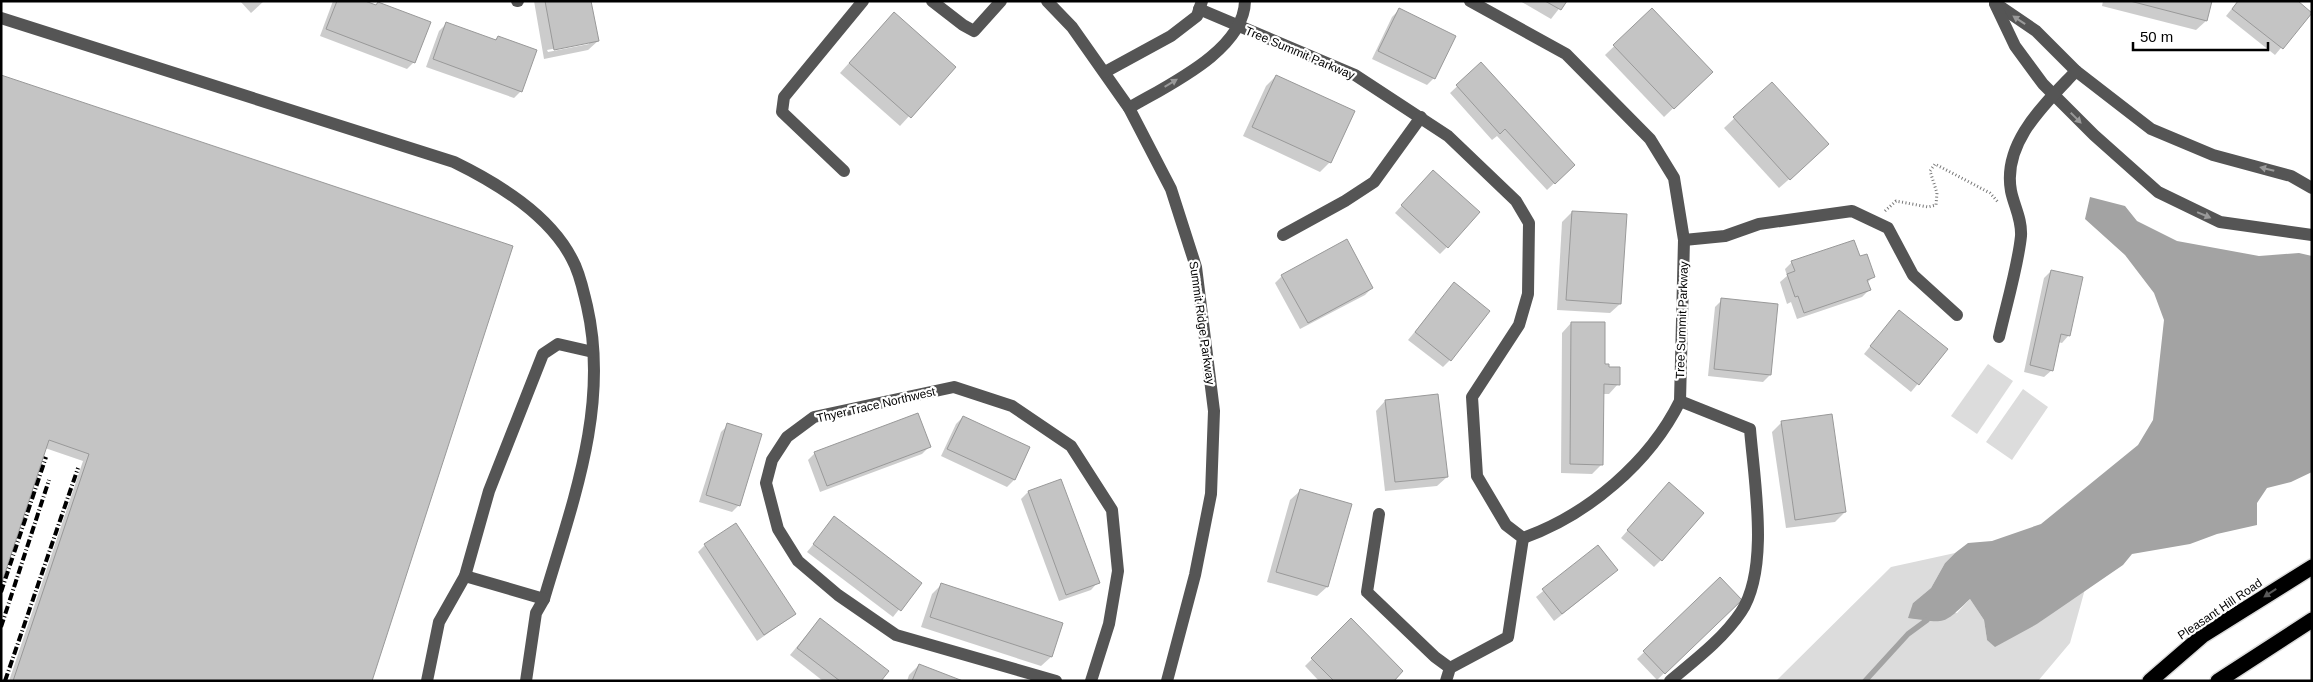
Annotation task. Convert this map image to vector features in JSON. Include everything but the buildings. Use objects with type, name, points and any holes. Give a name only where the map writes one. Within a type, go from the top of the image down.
[{"type":"highway","name":"Pleasant Hill Road","points":[[2150,681],[2202,636],[2312,567]]},
{"type":"highway","points":[[2218,681],[2312,620]]},
{"type":"street","points":[[844,171],[782,112],[784,96],[863,1]]},
{"type":"street","points":[[932,1],[963,26],[974,31],[1001,1]]},
{"type":"street","name":"Summit Ridge Parkway","points":[[1046,1],[1072,27],[1106,72],[1129,108],[1171,189],[1196,267],[1214,411],[1211,494],[1195,575],[1166,681]]},
{"type":"street","name":"Tree Summit Parkway","points":[[1129,108],[1196,68],[1226,43],[1237,27],[1246,1]]},
{"type":"street","name":"Tree Summit Parkway","points":[[1106,72],[1171,36],[1197,16],[1201,5],[1237,27],[1355,75],[1421,116],[1448,136],[1516,201],[1529,223],[1528,294],[1519,326],[1472,397],[1477,476],[1506,525],[1523,538],[1548,529],[1583,508],[1615,482],[1642,456],[1668,425],[1680,401],[1684,240],[1674,178],[1650,139],[1566,54],[1470,1]]},
{"type":"street","points":[[1994,2],[2036,31],[2076,71],[2151,129],[2212,155],[2291,176],[2312,188]]},
{"type":"street","points":[[1994,2],[2015,46],[2053,96],[2094,136],[2158,192],[2191,210],[2220,222],[2312,235]]},
{"type":"street","points":[[1,18],[454,162],[491,180],[523,203],[558,239],[572,259],[583,287],[592,328],[594,403],[583,468],[544,599],[536,613],[526,681]]},
{"type":"street","points":[[2000,337],[2021,235],[2019,219],[2011,192],[2009,168],[2016,145],[2053,96],[2076,71]]},
{"type":"street","points":[[1284,235],[1345,201],[1374,182],[1421,116]]},
{"type":"street","points":[[1684,240],[1725,236],[1759,224],[1852,211],[1888,228],[1913,275],[1957,315]]},
{"type":"street","points":[[427,681],[438,622],[465,576],[489,491],[543,354],[558,344],[593,352]]},
{"type":"street","name":"Thyer Trace Northwest","points":[[1056,681],[896,635],[838,595],[798,561],[778,529],[766,483],[772,460],[786,437],[814,417],[954,387],[1012,406],[1071,446],[1112,510],[1118,571],[1109,624],[1091,681]]},
{"type":"street","points":[[1670,681],[1707,650],[1742,611],[1757,569],[1758,529],[1750,429],[1680,401]]},
{"type":"street","points":[[1379,514],[1367,592],[1450,668]]},
{"type":"street","points":[[1446,681],[1450,668],[1508,637],[1523,538]]},
{"type":"street","points":[[465,576],[544,599]]},
{"type":"path","points":[[1873,221],[1896,201],[1928,207],[1936,205],[1937,193],[1930,171],[1935,164],[1990,193],[2003,209],[2019,219]]},
{"type":"shaded area","points":[[2090,197],[2125,206],[2137,221],[2177,241],[2259,256],[2299,253],[2312,256],[2312,472],[2291,482],[2267,488],[2257,503],[2257,525],[2217,534],[2190,544],[2132,554],[2123,565],[2037,624],[1995,647],[1987,640],[1984,620],[1970,599],[1948,618],[1937,621],[1908,618],[1913,603],[1931,588],[1945,563],[1968,543],[1992,541],[2041,524],[2138,445],[2153,420],[2164,320],[2154,293],[2125,255],[2085,219]]},
{"type":"shaded area","points":[[1988,364],[2013,381],[1977,434],[1951,416]]},
{"type":"shaded area","points":[[2023,389],[2048,407],[2012,460],[1986,442]]},
{"type":"shaded area","points":[[1955,553],[1945,563],[1931,588],[1913,603],[1957,613],[1970,599],[1984,620],[1987,640],[2037,624],[2085,589],[2070,643],[2038,681],[1776,681],[1891,567]]},
{"type":"waterway","points":[[1865,681],[1908,634],[1927,620]]},
{"type":"railway","points":[[1,592],[46,457]]},
{"type":"railway","points":[[5,681],[78,468]]},
{"type":"railway","points":[[1,627],[49,480]]}]
